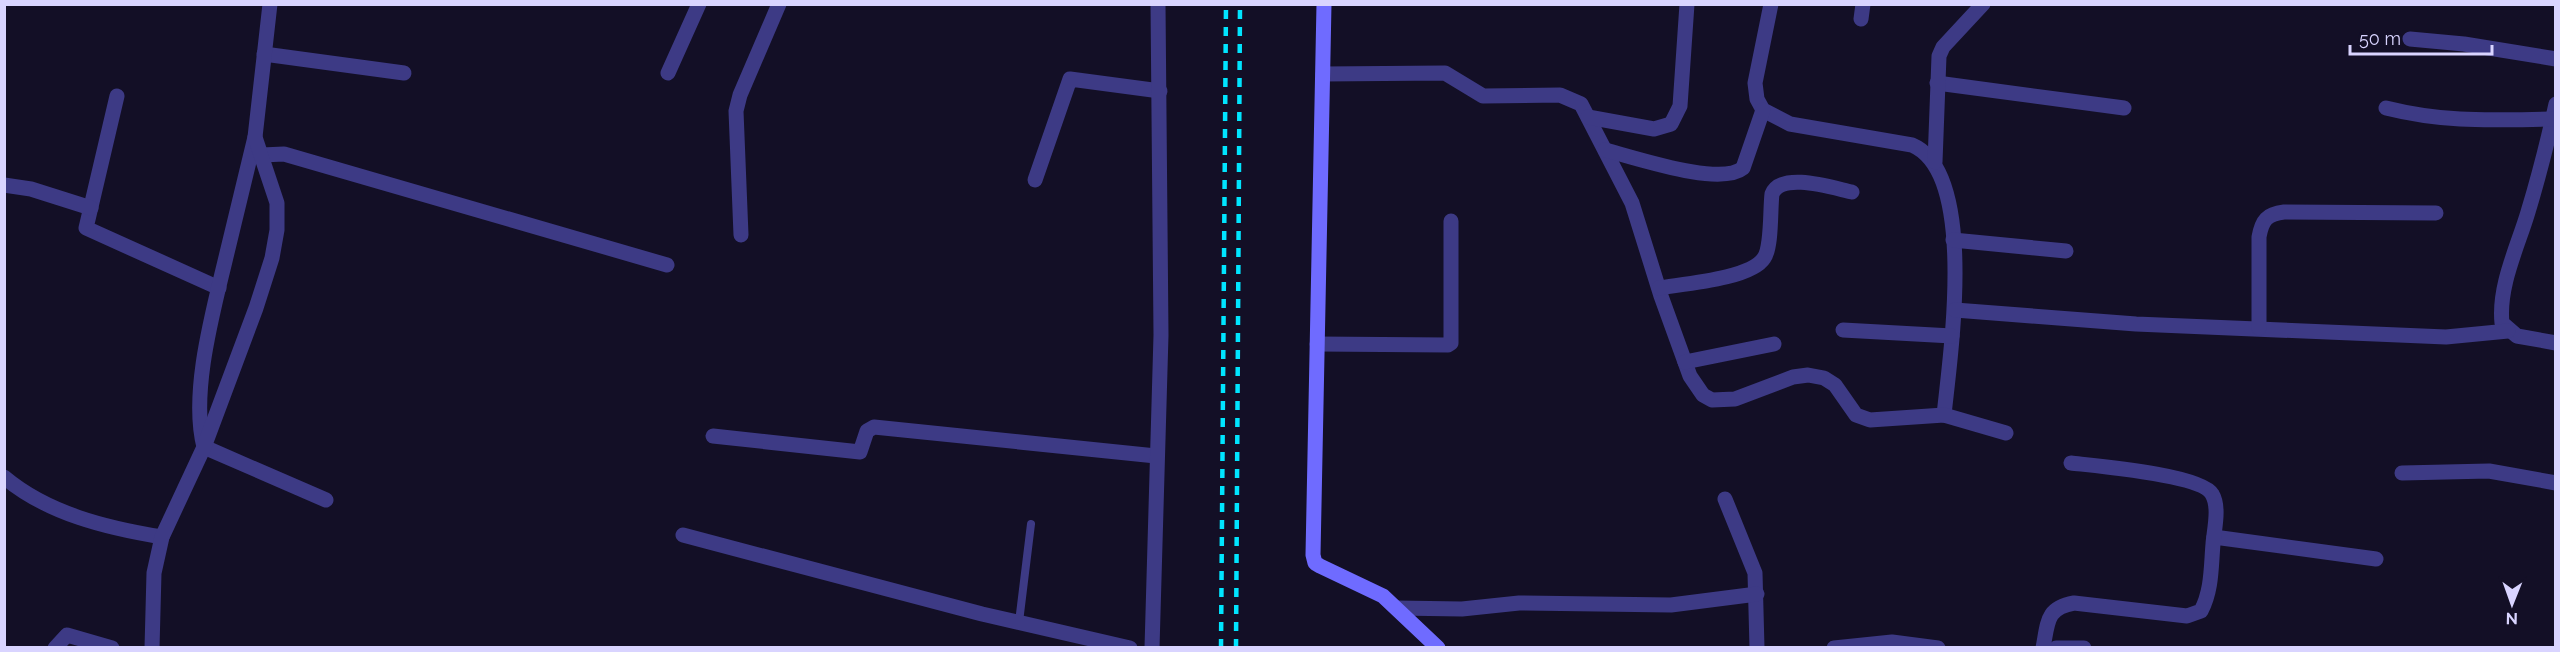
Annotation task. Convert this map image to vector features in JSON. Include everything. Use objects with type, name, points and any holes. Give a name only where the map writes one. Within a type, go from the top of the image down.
[{"type":"street","points":[[204,447],[199,430],[200,398],[219,288],[255,137],[270,4]]},
{"type":"street","points":[[668,74],[699,4]]},
{"type":"street","points":[[741,235],[736,111],[743,87],[778,4]]},
{"type":"street","points":[[1152,648],[1161,335],[1158,4]]},
{"type":"street","points":[[1324,4],[1313,555],[1315,563],[1383,596],[1438,648]]},
{"type":"street","points":[[1588,117],[1654,129],[1671,124],[1680,106],[1687,4]]},
{"type":"street","points":[[1771,4],[1755,83],[1757,99],[1763,110],[1790,124],[1912,145],[1923,150],[1935,162]]},
{"type":"street","points":[[1944,415],[1955,310],[1953,240],[1942,182],[1935,162],[1938,66],[1943,47],[1983,4]]},
{"type":"street","points":[[2410,39],[2464,44],[2556,59]]},
{"type":"street","points":[[264,54],[404,73]]},
{"type":"street","points":[[1323,74],[1445,73],[1483,96],[1560,95],[1574,99],[1581,104],[1632,204],[1685,362],[1703,395],[1713,400],[1735,399],[1793,377],[1808,375],[1824,378],[1835,385],[1856,415],[1870,420],[1944,415],[2006,434]]},
{"type":"street","points":[[1035,180],[1070,79],[1160,91]]},
{"type":"street","points":[[1937,83],[2124,108]]},
{"type":"street","points":[[117,96],[86,226],[88,231],[219,288]]},
{"type":"street","points":[[2386,108],[2423,117],[2449,120],[2554,111],[2502,298],[2502,323],[2508,331],[2517,336],[2556,344]]},
{"type":"street","points":[[1605,150],[1669,166],[1728,175],[1743,168],[1763,110]]},
{"type":"street","points":[[152,647],[154,573],[162,537],[204,447],[256,308],[277,230],[277,202],[255,137]]},
{"type":"street","points":[[262,155],[284,154],[667,265]]},
{"type":"street","points":[[1659,288],[1740,273],[1764,259],[1772,194],[1774,188],[1781,183],[1813,184],[1852,192]]},
{"type":"street","points":[[4,185],[31,189],[91,208]]},
{"type":"street","points":[[2259,328],[2259,237],[2262,224],[2268,216],[2284,212],[2436,213]]},
{"type":"street","points":[[1317,344],[1448,345],[1451,343],[1451,221]]},
{"type":"street","points":[[1953,240],[2066,251]]},
{"type":"street","points":[[1955,310],[2136,324],[2446,337],[2508,331]]},
{"type":"street","points":[[1843,330],[1952,336]]},
{"type":"street","points":[[1685,362],[1774,344]]},
{"type":"street","points":[[713,436],[860,452],[867,431],[874,427],[1156,456]]},
{"type":"street","points":[[204,447],[326,500]]},
{"type":"street","points":[[2043,648],[2050,616],[2059,606],[2074,603],[2187,616],[2201,610],[2209,596],[2215,502],[2213,495],[2204,485],[2180,479],[2071,463]]},
{"type":"street","points":[[2402,473],[2489,471],[2556,483]]},
{"type":"street","points":[[4,477],[39,500],[81,518],[123,530],[162,537]]},
{"type":"street","points":[[1725,499],[1755,573],[1757,648]]},
{"type":"street","points":[[683,536],[1130,648]]},
{"type":"street","points":[[2214,537],[2376,559]]},
{"type":"street","points":[[1397,608],[1462,609],[1519,603],[1671,605],[1757,594]]},
{"type":"street","points":[[55,648],[67,635],[112,648]]},
{"type":"street","points":[[1834,648],[1892,642],[1929,646]]},
{"type":"street","points":[[2056,648],[2084,648]]},
{"type":"lane","points":[[1019,622],[1031,524]]},
{"type":"railway","points":[[1221,648],[1226,4]]},
{"type":"railway","points":[[1236,648],[1240,4]]}]
